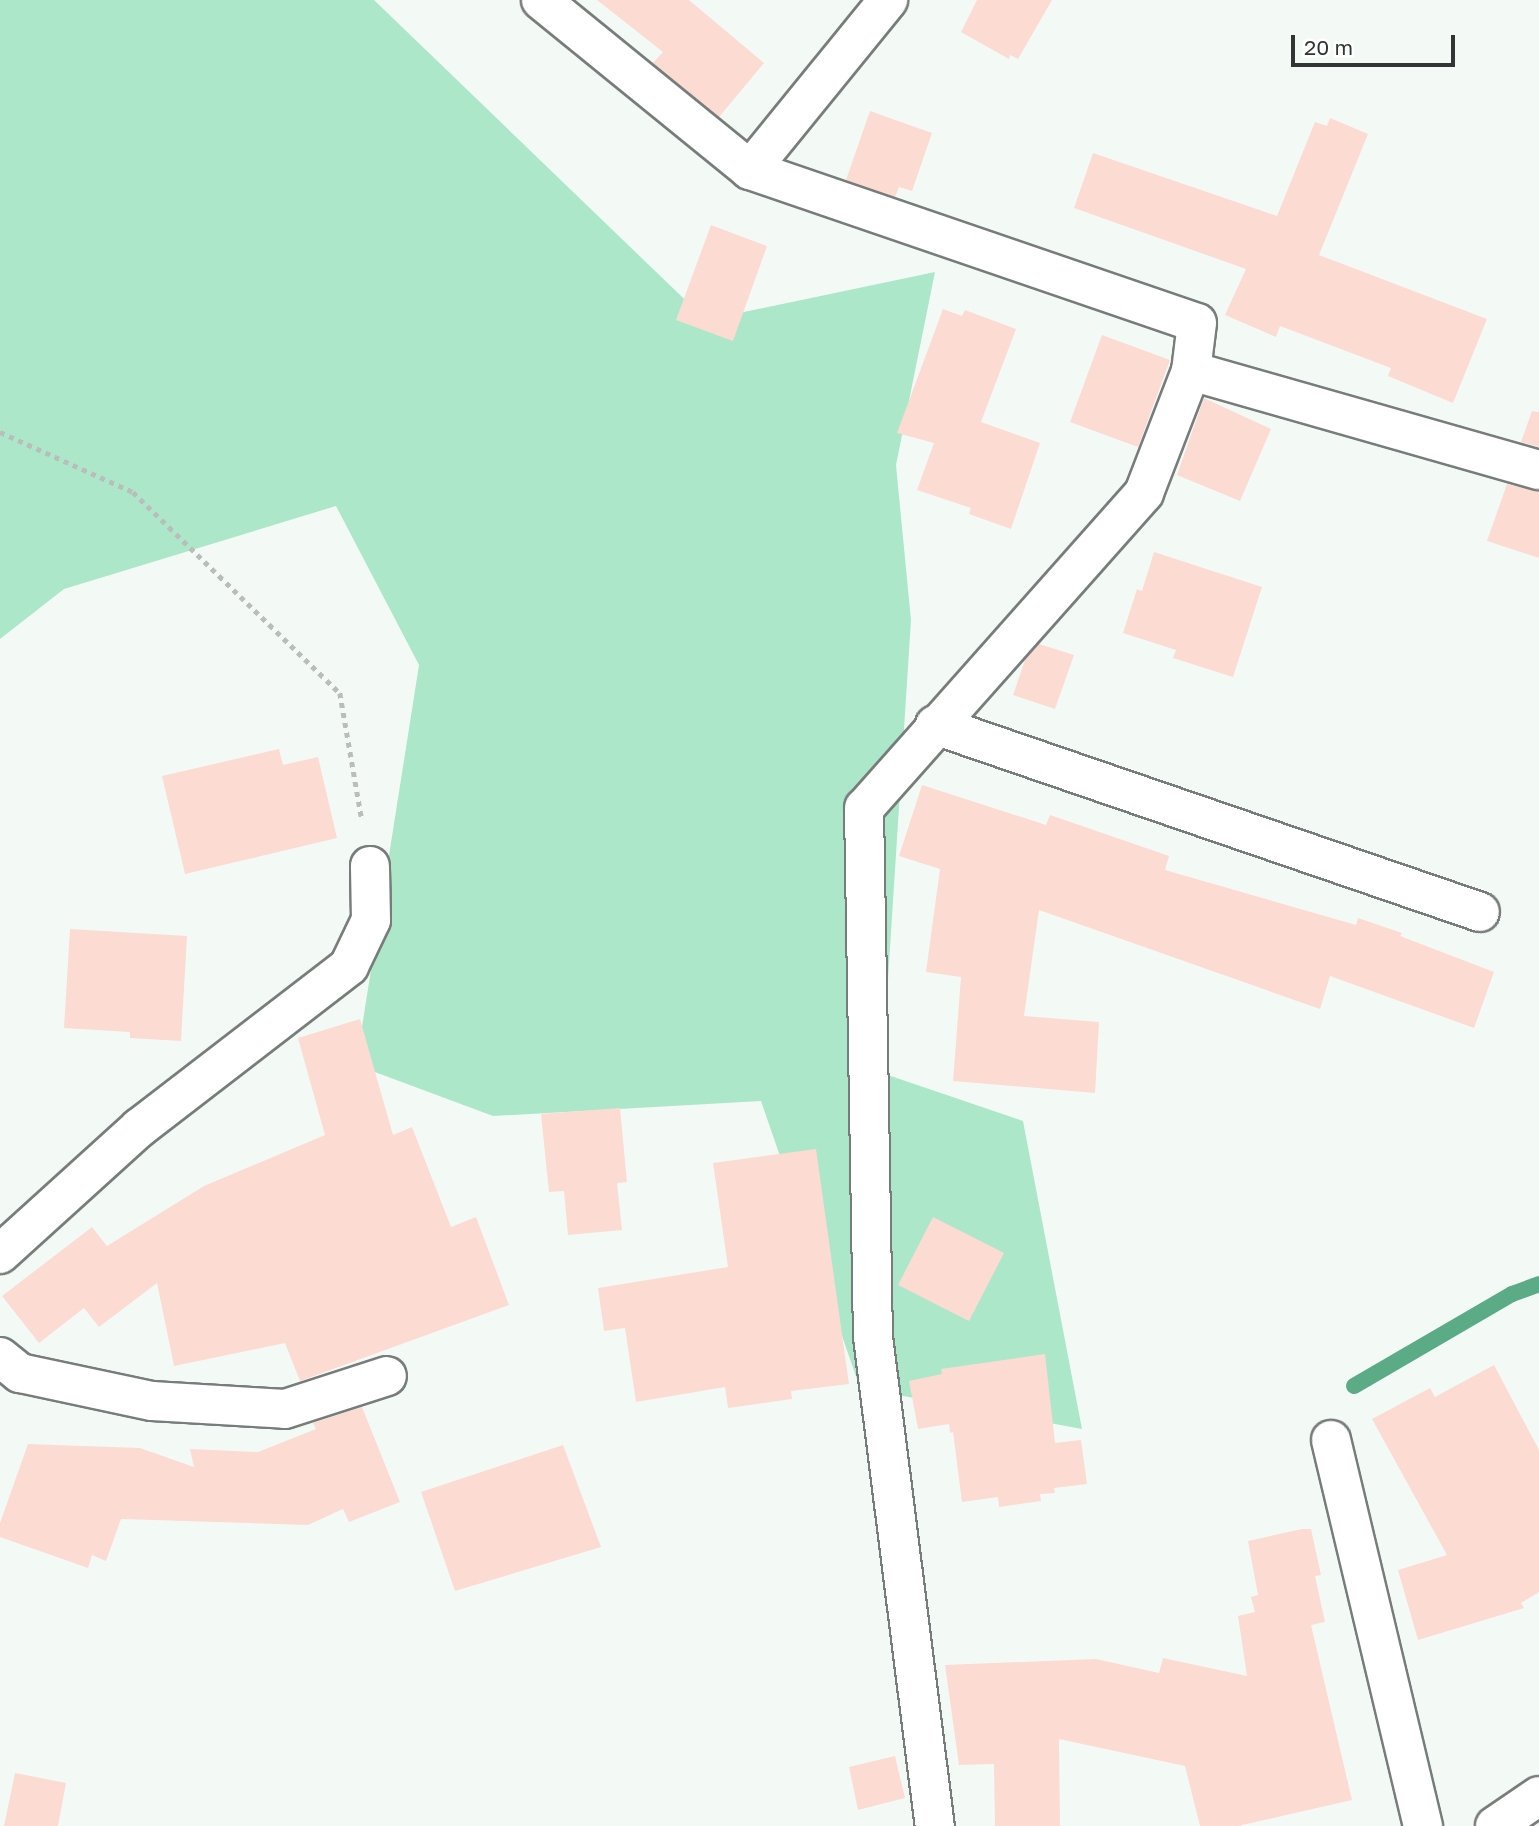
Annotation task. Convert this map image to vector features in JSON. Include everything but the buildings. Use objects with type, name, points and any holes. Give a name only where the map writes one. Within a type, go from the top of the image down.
[{"type":"street","points":[[541,0],[750,170],[1196,323],[1191,370],[1144,493],[863,808],[873,1337],[936,1826]]},
{"type":"street","points":[[750,170],[888,0]]},
{"type":"street","points":[[1191,370],[1539,470]]},
{"type":"street","points":[[935,725],[1480,912]]},
{"type":"street","points":[[0,1254],[139,1128],[349,965],[371,920],[370,866]]},
{"type":"street","points":[[0,1357],[20,1373],[152,1401],[285,1409],[387,1376]]},
{"type":"street","points":[[1331,1440],[1423,1826]]},
{"type":"street","points":[[1495,1826],[1539,1796]]},
{"type":"path","points":[[0,432],[133,492],[340,693],[370,866]]},
{"type":"green space","points":[[0,0],[374,0],[706,320],[935,272],[896,465],[911,620],[882,1073],[1023,1121],[1082,1429],[860,1388],[761,1101],[493,1116],[356,1065],[419,665],[336,506],[64,589],[0,639]]},
{"type":"waterway","points":[[1354,1386],[1512,1294],[1539,1284]]}]
